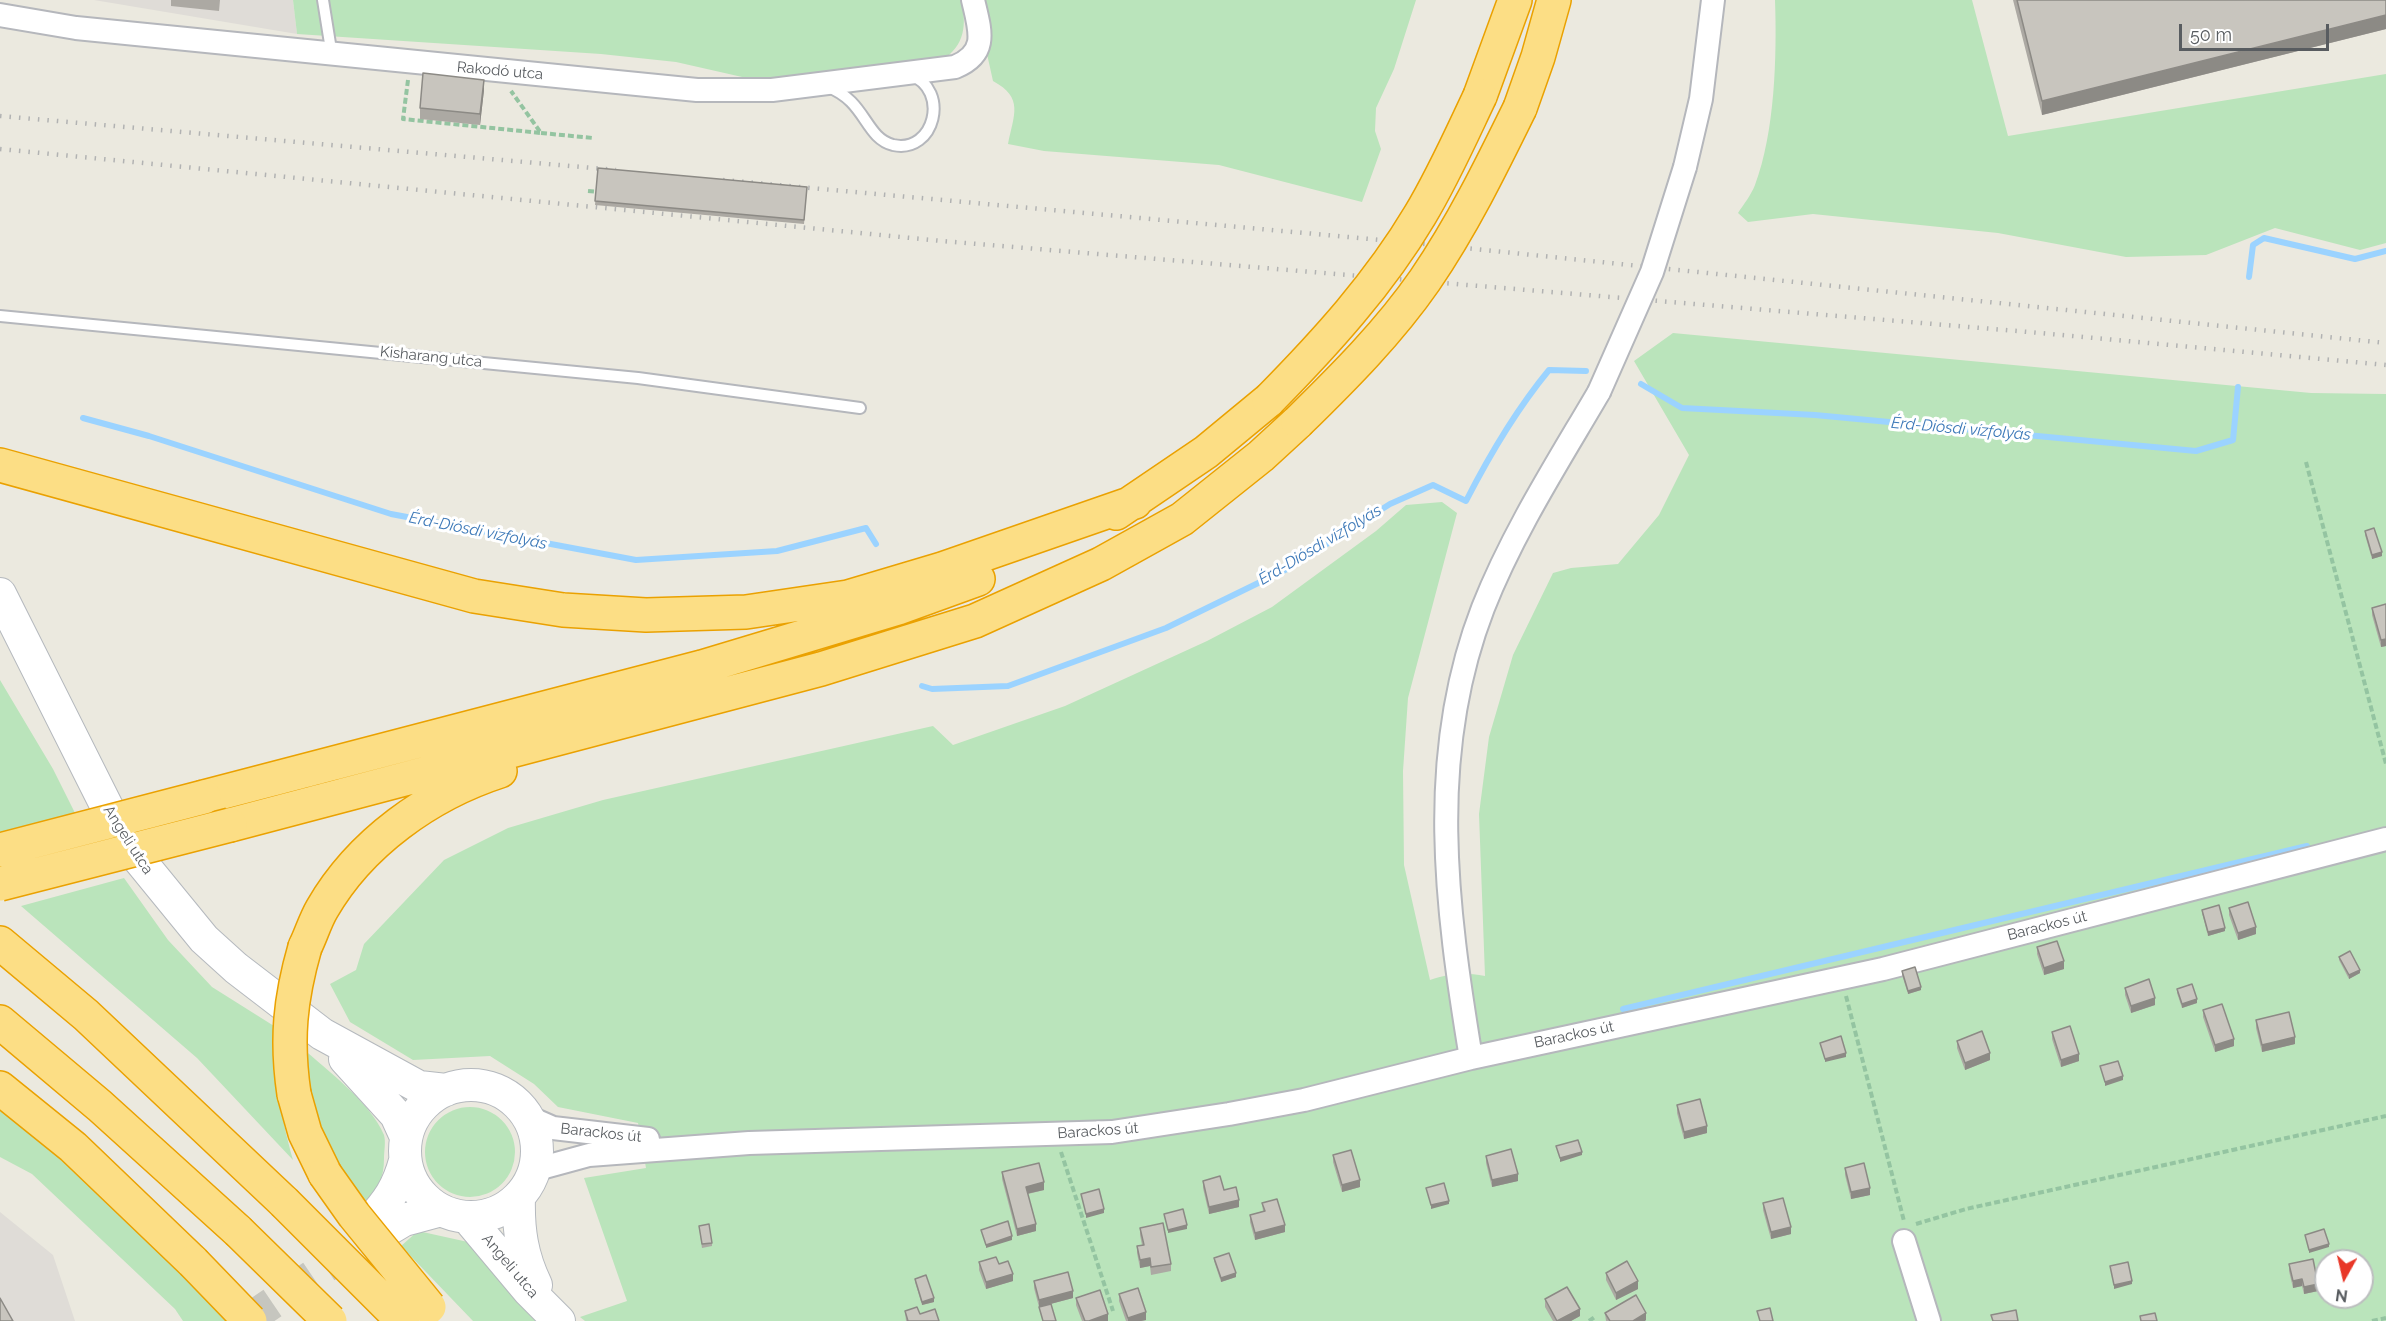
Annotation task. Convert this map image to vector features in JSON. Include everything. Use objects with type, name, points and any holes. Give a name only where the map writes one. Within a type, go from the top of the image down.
[{"type":"highway","points":[[0,850],[702,667],[826,631],[963,585],[1064,542],[1135,502],[1206,452],[1269,400],[1323,345],[1390,261],[1420,216],[1480,96],[1515,0]]},
{"type":"highway","points":[[0,884],[630,720],[906,644],[975,621],[1014,605],[1101,564],[1182,519],[1261,456],[1349,372],[1425,280],[1484,182],[1520,108],[1538,57],[1554,0]]},
{"type":"highway","points":[[0,465],[474,596],[563,610],[688,616],[789,607],[848,597],[942,569],[1135,502]]},
{"type":"highway","points":[[424,1316],[325,1174],[305,1133],[294,1094],[288,1054],[296,978],[305,947],[333,892],[367,851],[391,830],[424,807],[479,778],[542,758],[630,720]]},
{"type":"highway","points":[[0,943],[86,1015],[284,1202],[424,1316]]},
{"type":"highway","points":[[0,1022],[100,1106],[238,1231],[330,1321]]},
{"type":"highway","points":[[0,1088],[73,1147],[250,1321]]},
{"type":"highway","points":[[0,1103],[73,1147]]},
{"type":"street","name":"Rakodó utca","points":[[0,15],[76,28],[332,56],[697,90],[772,90],[955,67],[970,61],[978,48],[981,34],[973,0]]},
{"type":"street","points":[[1471,1058],[1446,868],[1445,817],[1453,727],[1473,640],[1497,576],[1549,478],[1599,392],[1652,272],[1685,167],[1701,99],[1713,0]]},
{"type":"street","name":"Angeli utca","points":[[0,594],[105,803],[137,857],[204,939],[236,968],[322,1034],[420,1087],[446,1090]]},
{"type":"street","name":"Barackos út","points":[[526,1184],[589,1155],[749,1143],[1123,1130],[1304,1100],[1471,1058],[1841,978],[2386,840]]},
{"type":"street","name":"Angeli utca","points":[[322,1034],[396,1115],[405,1149]]},
{"type":"street","points":[[469,1085],[492,1089],[512,1100],[528,1117],[537,1143],[526,1184],[501,1210],[484,1217],[454,1214],[404,1220],[374,1228],[398,1186],[410,1125],[423,1105],[446,1090],[469,1085]]},
{"type":"street","name":"Barackos út","points":[[528,1117],[553,1128],[621,1137],[749,1143]]},
{"type":"street","points":[[405,1149],[415,1187],[430,1204],[454,1214]]},
{"type":"street","name":"Angeli utca","points":[[526,1184],[519,1232],[525,1263],[556,1318]]},
{"type":"street","name":"Angeli utca","points":[[454,1214],[556,1318]]},
{"type":"street","points":[[1905,1234],[1929,1321]]},
{"type":"lane","points":[[323,0],[332,56]]},
{"type":"lane","points":[[823,85],[846,96],[857,105],[876,136],[885,142],[908,145],[924,136],[930,128],[935,108],[934,99],[922,82],[904,73]]},
{"type":"lane","name":"Kisharang utca","points":[[0,315],[593,373],[860,408]]},
{"type":"path","points":[[410,63],[403,119],[593,138]]},
{"type":"path","points":[[497,71],[542,133]]},
{"type":"path","points":[[588,191],[608,193]]},
{"type":"path","points":[[2306,462],[2386,764]]},
{"type":"path","points":[[1841,978],[1905,1234],[1966,1209],[2386,1116]]},
{"type":"path","points":[[1055,1134],[1113,1311]]},
{"type":"path","points":[[1589,1321],[1596,1316]]},
{"type":"path","points":[[2372,1321],[2386,1318]]},
{"type":"shaded area","points":[[94,0],[293,0],[297,34]]},
{"type":"shaded area","points":[[0,1212],[53,1255],[75,1321],[0,1321]]},
{"type":"green space","points":[[293,0],[961,0],[964,26],[956,48],[942,60],[796,80],[751,79],[676,62],[601,54],[297,34]]},
{"type":"green space","points":[[975,0],[1416,0],[1394,69],[1376,108],[1375,131],[1381,149],[1362,202],[1219,165],[1044,151],[1008,144],[1014,115],[1013,100],[1003,87],[993,81]]},
{"type":"green space","points":[[1775,0],[1972,0],[2008,136],[2386,74],[2386,243],[2360,250],[2275,228],[2206,255],[2126,257],[1998,233],[1813,214],[1748,222],[1738,213],[1755,185],[1767,142],[1775,69]]},
{"type":"green space","points":[[1673,333],[2311,393],[2386,394],[2386,1321],[585,1321],[580,1317],[627,1301],[584,1178],[646,1168],[638,1123],[558,1107],[534,1084],[490,1056],[413,1060],[350,1022],[330,984],[356,970],[364,944],[444,860],[508,828],[603,800],[933,726],[953,745],[1065,706],[1207,641],[1272,607],[1376,531],[1406,505],[1442,502],[1457,513],[1408,698],[1403,771],[1404,865],[1430,980],[1457,974],[1485,976],[1479,814],[1489,737],[1513,655],[1553,573],[1571,568],[1618,564],[1659,515],[1689,455],[1634,361]]},
{"type":"green space","points":[[0,680],[53,769],[75,813],[0,833]]},
{"type":"green space","points":[[124,878],[168,940],[212,987],[274,1026],[279,1093],[293,1160],[197,1058],[21,906]]},
{"type":"green space","points":[[301,1047],[359,1099],[378,1123],[384,1135],[384,1166],[381,1178],[373,1193],[363,1203],[337,1165],[315,1121],[305,1088]]},
{"type":"green space","points":[[470,1107],[487,1110],[502,1120],[512,1135],[515,1152],[512,1169],[502,1184],[487,1194],[470,1197],[453,1194],[438,1184],[428,1169],[425,1152],[428,1135],[438,1120],[453,1110]]},
{"type":"green space","points":[[0,1111],[23,1124],[84,1173],[237,1321],[183,1321],[175,1309],[32,1174],[0,1157]]},
{"type":"green space","points":[[418,1231],[468,1242],[540,1321],[473,1321],[401,1246]]},
{"type":"building","points":[[2017,0],[2386,0],[2386,15],[2042,101]]},
{"type":"building","points":[[423,73],[484,80],[480,114],[420,108]]},
{"type":"building","points":[[598,168],[807,187],[804,220],[595,201]]},
{"type":"building","points":[[2374,528],[2382,552],[2372,555],[2365,531]]},
{"type":"building","points":[[2386,604],[2386,639],[2381,640],[2372,608]]},
{"type":"building","points":[[2248,902],[2256,927],[2238,933],[2229,908]]},
{"type":"building","points":[[2219,905],[2225,928],[2208,932],[2202,910]]},
{"type":"building","points":[[2057,941],[2064,961],[2044,968],[2037,947]]},
{"type":"building","points":[[2350,951],[2360,970],[2349,975],[2339,957]]},
{"type":"building","points":[[1915,967],[1921,987],[1908,991],[1902,971]]},
{"type":"building","points":[[2149,979],[2155,998],[2131,1006],[2125,988]]},
{"type":"building","points":[[2192,984],[2197,999],[2182,1004],[2177,989]]},
{"type":"building","points":[[2222,1004],[2234,1039],[2215,1045],[2203,1010]]},
{"type":"building","points":[[2289,1012],[2295,1037],[2262,1045],[2256,1020]]},
{"type":"building","points":[[2070,1026],[2079,1054],[2061,1060],[2052,1032]]},
{"type":"building","points":[[1982,1031],[1990,1053],[1965,1063],[1957,1041]]},
{"type":"building","points":[[1841,1036],[1846,1053],[1825,1059],[1820,1043]]},
{"type":"building","points":[[2118,1061],[2123,1076],[2105,1082],[2100,1066]]},
{"type":"building","points":[[1700,1099],[1707,1126],[1684,1132],[1677,1105]]},
{"type":"building","points":[[1578,1140],[1582,1152],[1560,1158],[1556,1146]]},
{"type":"building","points":[[1511,1149],[1518,1174],[1492,1180],[1486,1156]]},
{"type":"building","points":[[1351,1150],[1360,1180],[1342,1185],[1333,1155]]},
{"type":"building","points":[[1039,1163],[1044,1182],[1026,1187],[1036,1224],[1017,1229],[1002,1172]]},
{"type":"building","points":[[1864,1163],[1870,1188],[1851,1192],[1845,1168]]},
{"type":"building","points":[[1220,1176],[1224,1190],[1236,1187],[1239,1200],[1209,1207],[1203,1181]]},
{"type":"building","points":[[1444,1183],[1449,1201],[1431,1205],[1426,1188]]},
{"type":"building","points":[[1099,1189],[1104,1209],[1086,1214],[1081,1194]]},
{"type":"building","points":[[1783,1198],[1791,1227],[1771,1232],[1763,1203]]},
{"type":"building","points":[[1277,1199],[1285,1225],[1255,1233],[1250,1215],[1265,1211],[1262,1203]]},
{"type":"building","points":[[1183,1209],[1187,1225],[1168,1230],[1164,1214]]},
{"type":"building","points":[[1008,1221],[1012,1236],[986,1245],[981,1230]]},
{"type":"building","points":[[1163,1223],[1171,1264],[1151,1267],[1150,1258],[1140,1260],[1137,1246],[1144,1245],[1140,1228]]},
{"type":"building","points":[[709,1224],[712,1243],[702,1244],[699,1226]]},
{"type":"building","points":[[2324,1229],[2329,1244],[2309,1250],[2305,1235]]},
{"type":"building","points":[[1229,1253],[1236,1273],[1221,1278],[1214,1258]]},
{"type":"building","points":[[996,1257],[999,1264],[1008,1261],[1013,1274],[986,1282],[979,1262]]},
{"type":"building","points":[[2313,1259],[2314,1285],[2304,1287],[2302,1279],[2293,1281],[2289,1264]]},
{"type":"building","points":[[1627,1261],[1638,1281],[1616,1293],[1606,1273]]},
{"type":"building","points":[[2128,1262],[2132,1281],[2114,1285],[2110,1266]]},
{"type":"building","points":[[1068,1272],[1073,1291],[1039,1300],[1034,1281]]},
{"type":"building","points":[[926,1275],[934,1298],[922,1302],[915,1279]]},
{"type":"building","points":[[1567,1287],[1580,1309],[1557,1321],[1545,1299]]},
{"type":"building","points":[[1138,1288],[1146,1312],[1128,1318],[1119,1294]]},
{"type":"building","points":[[1100,1290],[1108,1314],[1085,1321],[1076,1298]]},
{"type":"building","points":[[1636,1295],[1646,1313],[1633,1321],[1610,1321],[1605,1313]]},
{"type":"building","points":[[0,1298],[13,1321],[0,1321]]},
{"type":"building","points":[[1051,1304],[1056,1321],[1043,1321],[1039,1307]]},
{"type":"building","points":[[917,1307],[920,1314],[935,1309],[939,1321],[908,1321],[905,1311]]},
{"type":"building","points":[[1770,1308],[1773,1321],[1760,1321],[1757,1311]]},
{"type":"building","points":[[2016,1310],[2018,1321],[1993,1321],[1991,1315]]},
{"type":"building","points":[[2155,1313],[2157,1321],[2141,1321],[2140,1316]]},
{"type":"waterway","name":"Érd-Diósdi vízfolyás","points":[[2249,277],[2253,245],[2264,238],[2355,259],[2386,251]]},
{"type":"waterway","name":"Érd-Diósdi vízfolyás","points":[[922,686],[932,689],[1008,686],[1166,628],[1289,568],[1390,504],[1433,485],[1466,501],[1504,434],[1525,401],[1549,370],[1586,371]]},
{"type":"waterway","name":"Érd-Diósdi vízfolyás","points":[[1641,384],[1682,408],[1815,415],[2196,451],[2233,440],[2238,387]]},
{"type":"waterway","name":"Érd-Diósdi vízfolyás","points":[[83,418],[149,436],[391,514],[636,560],[777,551],[866,528],[876,544]]},
{"type":"waterway","points":[[1623,1009],[2307,846]]},
{"type":"tunnel","points":[[246,1321],[327,1266],[379,1235]]},
{"type":"railway","points":[[0,116],[616,170]]},
{"type":"railway","points":[[0,149],[942,241],[2029,332],[2386,365]]},
{"type":"railway","points":[[723,180],[1436,245],[2386,343]]}]
